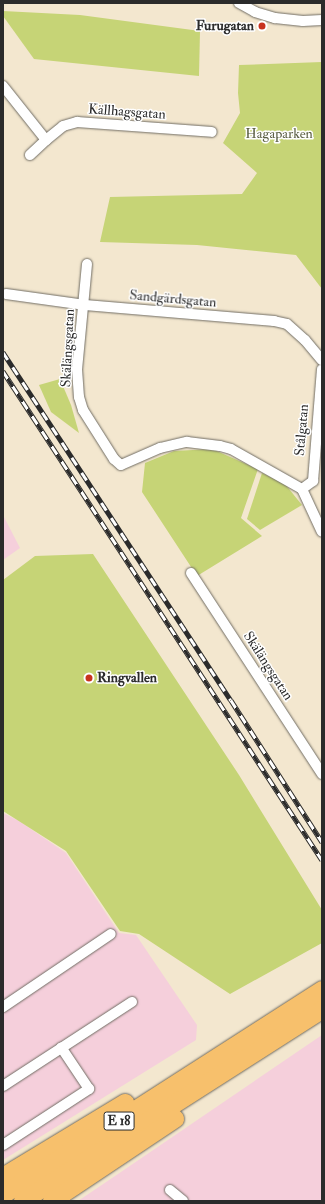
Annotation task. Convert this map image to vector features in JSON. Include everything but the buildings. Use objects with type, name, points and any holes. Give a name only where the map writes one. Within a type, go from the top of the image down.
[{"type":"highway","name":"E 18","points":[[3,1194],[322,990]]},
{"type":"highway","name":"E 18","points":[[23,1201],[322,1010]]},
{"type":"highway","name":"E 18","points":[[3,1177],[200,1059],[233,1047]]},
{"type":"highway","name":"E 18","points":[[52,1201],[173,1121],[232,1068]]},
{"type":"street","points":[[238,3],[255,12],[276,18],[303,21],[322,20]]},
{"type":"street","points":[[3,86],[46,140]]},
{"type":"street","name":"Källhagsgatan","points":[[30,155],[68,123],[77,122],[212,132]]},
{"type":"street","name":"Skälängsgatan","points":[[87,264],[85,305],[78,369],[79,397],[83,410],[114,459],[121,465],[173,444],[187,442],[212,444],[231,449],[302,489]]},
{"type":"street","name":"Sandgärdsgatan","points":[[6,294],[85,305],[274,321],[287,324],[305,340],[322,360]]},
{"type":"street","name":"Stålgatan","points":[[302,489],[317,481],[322,369]]},
{"type":"street","points":[[302,489],[322,532]]},
{"type":"street","name":"Skälängsgatan","points":[[191,574],[322,774]]},
{"type":"street","points":[[3,1007],[111,934]]},
{"type":"street","points":[[3,1086],[132,1002]]},
{"type":"street","points":[[3,1145],[89,1089],[61,1048]]},
{"type":"street","points":[[170,1190],[183,1201]]},
{"type":"shaded area","points":[[3,515],[20,548],[3,560]]},
{"type":"shaded area","points":[[3,813],[19,821],[66,853],[119,933],[136,935],[197,1025],[196,1040],[3,1160]]},
{"type":"shaded area","points":[[322,1035],[322,1201],[78,1201],[118,1174]]},
{"type":"green space","points":[[3,11],[80,15],[200,31],[199,76],[34,59],[3,16]]},
{"type":"green space","name":"Hagaparken","points":[[322,62],[322,289],[296,255],[197,245],[100,242],[110,197],[242,194],[257,173],[223,143],[240,113],[238,93],[239,65]]},
{"type":"green space","points":[[60,379],[71,405],[79,433],[51,412],[39,385]]},
{"type":"green space","points":[[212,449],[258,469],[241,518],[262,536],[197,576],[142,492],[145,463],[174,451]]},
{"type":"green space","points":[[262,473],[285,484],[302,505],[260,530],[247,519]]},
{"type":"green space","name":"Ringvallen","points":[[93,554],[239,775],[322,910],[322,943],[230,994],[139,934],[120,931],[66,851],[3,811],[3,580],[35,556]]},
{"type":"railway","points":[[3,352],[231,700],[322,842]]},
{"type":"railway","points":[[3,371],[322,860]]},
{"type":"place","name":"Furugatan","points":[[262,26]]},
{"type":"place","name":"Ringvallen","points":[[89,678]]}]
